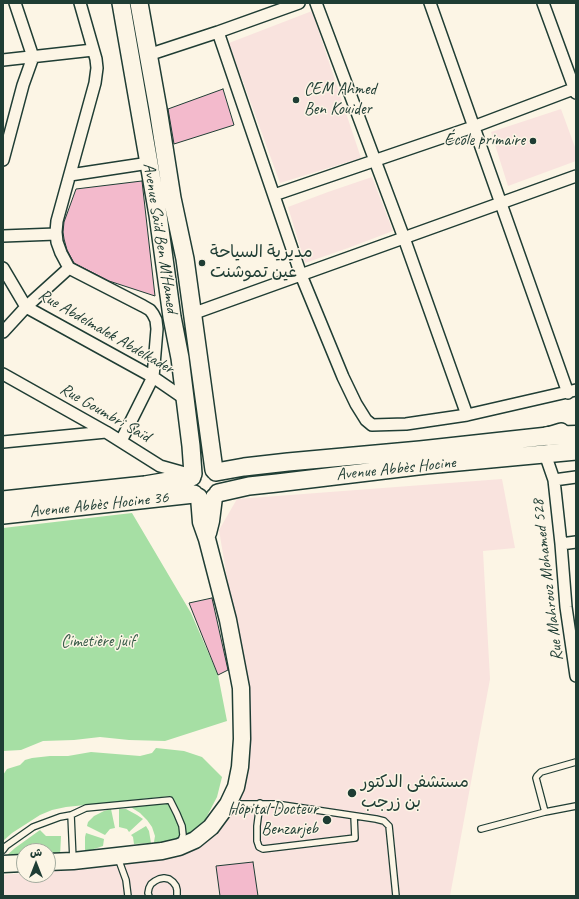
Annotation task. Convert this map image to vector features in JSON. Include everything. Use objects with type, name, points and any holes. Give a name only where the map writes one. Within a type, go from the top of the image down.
[{"type":"highway","points":[[548,436],[576,435]]},
{"type":"main road","name":"Avenue Saïd Ben M'Hamed","points":[[121,3],[158,215],[164,318],[180,358],[191,446],[192,475]]},
{"type":"main road","name":"Avenue Saïd Ben M'Hamed","points":[[139,3],[172,198],[184,259],[215,471]]},
{"type":"main road","name":"Avenue Abbès Hocine","points":[[215,471],[288,462],[548,436],[576,428]]},
{"type":"main road","name":"Avenue Abbès Hocine","points":[[206,495],[249,486],[426,465],[576,450]]},
{"type":"main road","points":[[203,468],[215,471],[221,480],[220,489],[206,495],[190,486],[192,475],[196,471],[203,468]]},
{"type":"main road","name":"Avenue Abbès Hocine 36","points":[[3,500],[145,485],[192,475]]},
{"type":"main road","points":[[56,862],[162,851],[179,847],[195,840],[211,827],[228,804],[236,787],[240,767],[242,739],[241,688],[228,620],[207,539],[201,522],[206,495]]},
{"type":"main road","name":"Avenue Abbès Hocine 36","points":[[3,515],[206,495]]},
{"type":"main road","points":[[3,864],[16,863]]},
{"type":"street","points":[[3,160],[23,85],[33,57],[15,3]]},
{"type":"street","points":[[80,3],[96,58],[97,68],[95,83],[57,221],[57,242],[69,268],[143,306],[150,310],[153,314],[164,318],[157,329],[153,377],[121,441]]},
{"type":"street","points":[[148,55],[299,3]]},
{"type":"street","points":[[316,3],[376,161],[467,415]]},
{"type":"street","points":[[218,32],[301,275],[343,377],[356,404],[366,420],[372,425],[406,424],[467,415],[572,392],[500,203],[430,3]]},
{"type":"street","points":[[274,195],[376,161],[575,90],[543,3]]},
{"type":"street","points":[[3,60],[93,50]]},
{"type":"street","points":[[70,175],[149,163]]},
{"type":"street","points":[[192,314],[576,176]]},
{"type":"street","points":[[3,236],[56,234]]},
{"type":"street","name":"Rue Abdelmalek Abdelkader","points":[[3,268],[26,308],[153,377],[185,399]]},
{"type":"street","points":[[3,332],[26,308],[69,268]]},
{"type":"street","name":"Rue Goumbri Saïd","points":[[3,374],[106,432],[160,466],[192,475]]},
{"type":"street","points":[[3,442],[106,432]]},
{"type":"street","name":"Rue Mahrouz Mohamed 528","points":[[545,454],[552,476],[571,606],[576,671]]},
{"type":"street","points":[[552,476],[576,477]]},
{"type":"street","points":[[561,544],[576,542]]},
{"type":"lane","points":[[545,812],[536,778],[537,776],[541,772],[576,762]]},
{"type":"lane","points":[[3,850],[6,846],[33,827],[60,817],[71,815],[86,808],[170,800],[182,826],[183,835],[179,847]]},
{"type":"lane","points":[[260,803],[257,826],[257,842],[259,847],[263,849],[355,838],[354,816]]},
{"type":"lane","points":[[228,804],[276,804],[384,821],[389,826],[396,896]]},
{"type":"lane","points":[[481,829],[545,812],[576,806]]},
{"type":"lane","points":[[71,815],[73,861]]},
{"type":"lane","points":[[118,856],[126,880],[128,896]]},
{"type":"lane","points":[[149,896],[148,893],[151,884],[164,878],[173,882],[176,886],[177,896]]},
{"type":"shaded area","name":"CEM Ahmed Ben Kouider","points":[[312,11],[361,158],[280,183],[229,43]]},
{"type":"shaded area","name":"École primaire","points":[[561,109],[576,150],[576,161],[508,186],[491,132]]},
{"type":"shaded area","points":[[372,177],[393,231],[305,263],[288,207]]},
{"type":"shaded area","points":[[502,479],[515,548],[483,551],[490,679],[450,896],[3,896],[3,875],[16,874],[16,883],[56,883],[56,869],[165,858],[233,799],[247,699],[219,530],[237,499]]},
{"type":"green space","name":"Cimetière juif","points":[[132,513],[191,613],[218,675],[227,721],[165,741],[129,740],[100,737],[43,741],[21,750],[3,751],[3,528]]},
{"type":"green space","points":[[156,748],[184,751],[202,757],[222,777],[217,797],[205,820],[185,839],[185,826],[171,796],[66,807],[52,810],[40,815],[12,833],[3,841],[3,775],[7,769],[20,765],[25,760],[32,758],[68,756],[91,752],[140,756],[152,753]]},
{"type":"green space","points":[[168,804],[177,819],[179,836],[177,841],[153,848],[155,836],[152,827],[140,813],[129,806]]},
{"type":"green space","points":[[111,809],[115,828],[110,829],[105,835],[87,826],[88,822],[94,816]]},
{"type":"green space","points":[[119,809],[126,809],[143,819],[129,832],[127,829],[119,827]]},
{"type":"green space","points":[[146,826],[149,831],[151,843],[134,844],[133,837],[131,835]]},
{"type":"green space","points":[[40,830],[46,836],[61,836],[60,857],[56,857],[56,843],[22,843]]},
{"type":"green space","points":[[86,833],[104,839],[103,846],[85,852]]},
{"type":"green space","points":[[16,847],[16,855],[6,856]]},
{"type":"building","points":[[223,89],[234,125],[174,144],[168,109]]},
{"type":"building","points":[[142,181],[155,296],[109,281],[74,263],[67,250],[63,232],[64,222],[76,189]]},
{"type":"building","points":[[212,598],[228,670],[218,675],[189,603]]},
{"type":"building","points":[[253,862],[258,896],[220,896],[216,866]]},
{"type":"place","name":"CEM Ahmed Ben Kouider","points":[[296,100]]},
{"type":"place","name":"École primaire","points":[[533,141]]},
{"type":"place","name":"مديرية السياحة عين تموشنت","points":[[202,263]]},
{"type":"place","name":"مستشفى الدكتور بن زرجب","points":[[352,793]]},
{"type":"place","name":"Hôpital Docteur Benzarjeb","points":[[327,820]]}]
